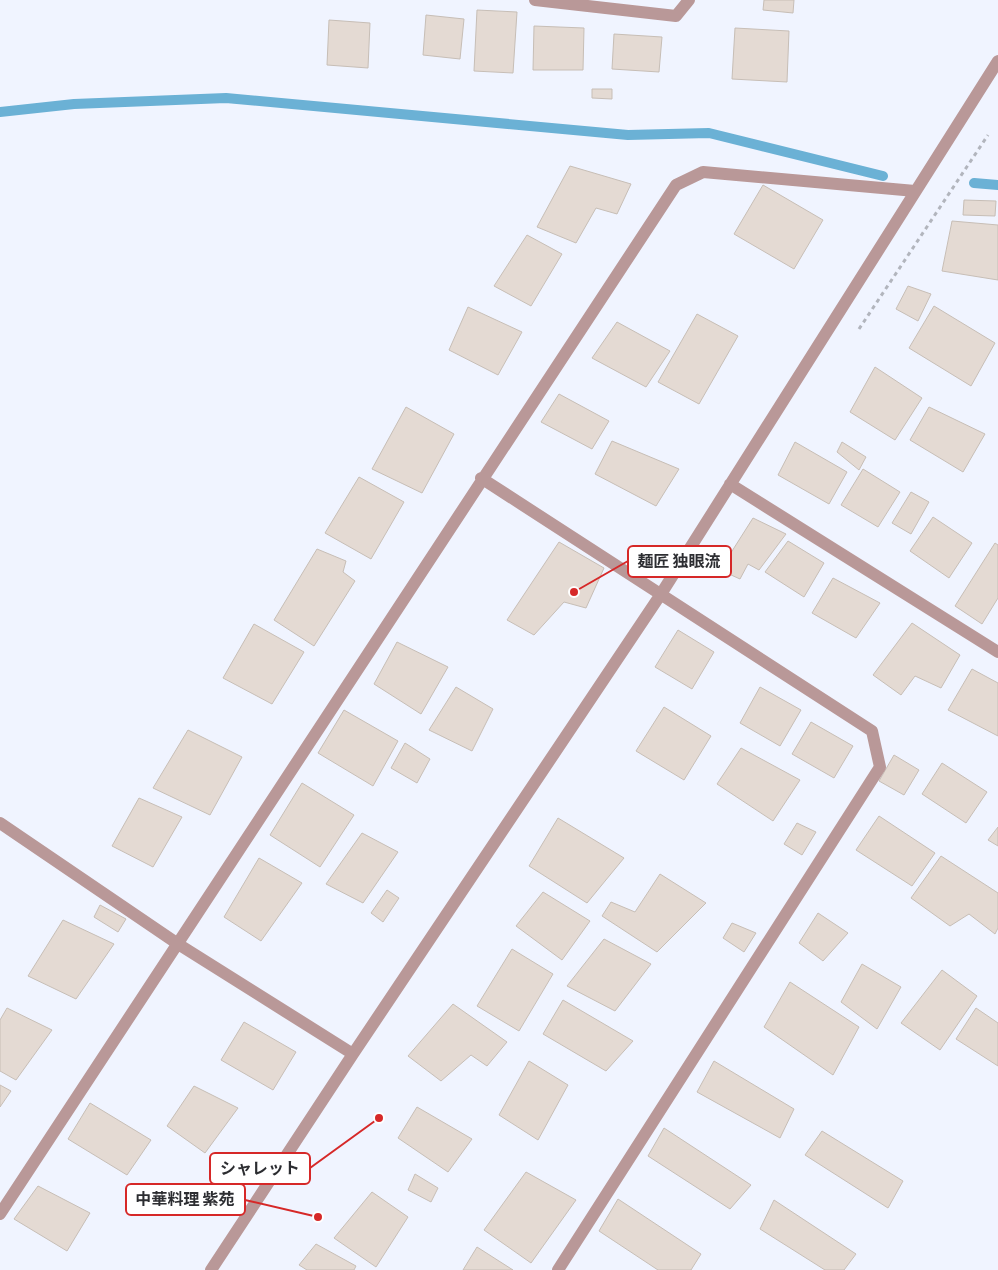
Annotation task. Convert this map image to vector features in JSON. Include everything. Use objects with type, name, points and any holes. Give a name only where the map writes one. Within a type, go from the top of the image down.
[{"type":"street","points":[[535,0],[676,16],[688,0]]},
{"type":"street","points":[[211,1270],[661,594],[998,61]]},
{"type":"street","points":[[0,1214],[676,185],[702,172],[915,191]]},
{"type":"street","points":[[482,478],[872,731],[880,767],[558,1270]]},
{"type":"street","points":[[730,484],[998,652]]},
{"type":"street","points":[[0,823],[178,944],[353,1054]]},
{"type":"building","points":[[764,0],[794,0],[793,13],[763,10]]},
{"type":"building","points":[[477,10],[517,12],[513,73],[474,71]]},
{"type":"building","points":[[426,15],[464,19],[460,59],[423,55]]},
{"type":"building","points":[[329,20],[370,23],[368,68],[327,65]]},
{"type":"building","points":[[534,26],[584,28],[583,70],[533,70]]},
{"type":"building","points":[[735,28],[789,31],[787,82],[732,79]]},
{"type":"building","points":[[614,34],[662,37],[659,72],[612,69]]},
{"type":"building","points":[[592,89],[612,89],[612,99],[592,98]]},
{"type":"building","points":[[570,166],[631,184],[617,214],[596,208],[576,243],[537,227]]},
{"type":"building","points":[[763,185],[823,220],[794,269],[734,234]]},
{"type":"building","points":[[964,200],[996,201],[995,216],[963,215]]},
{"type":"building","points":[[952,221],[998,225],[998,280],[942,271]]},
{"type":"building","points":[[527,235],[562,254],[531,306],[494,286]]},
{"type":"building","points":[[908,286],[931,294],[918,321],[896,309]]},
{"type":"building","points":[[934,306],[995,343],[971,386],[909,348]]},
{"type":"building","points":[[468,307],[522,332],[498,375],[449,350]]},
{"type":"building","points":[[697,314],[738,336],[699,404],[658,382]]},
{"type":"building","points":[[617,322],[670,351],[646,387],[592,358]]},
{"type":"building","points":[[875,367],[922,398],[895,440],[850,412]]},
{"type":"building","points":[[559,394],[609,421],[592,449],[541,422]]},
{"type":"building","points":[[406,407],[454,434],[422,493],[372,469]]},
{"type":"building","points":[[929,407],[985,434],[963,472],[910,440]]},
{"type":"building","points":[[612,441],[679,469],[656,506],[595,474]]},
{"type":"building","points":[[795,442],[847,472],[829,504],[778,475]]},
{"type":"building","points":[[842,442],[866,457],[859,470],[837,452]]},
{"type":"building","points":[[863,469],[900,492],[878,527],[841,505]]},
{"type":"building","points":[[359,477],[404,502],[371,559],[325,533]]},
{"type":"building","points":[[911,492],[929,502],[911,534],[892,523]]},
{"type":"building","points":[[933,517],[972,543],[949,578],[910,551]]},
{"type":"building","points":[[753,518],[786,534],[759,570],[748,564],[740,579],[720,570]]},
{"type":"building","points":[[788,541],[824,563],[804,597],[765,572]]},
{"type":"building","points":[[559,542],[604,568],[586,608],[564,602],[534,635],[507,620]]},
{"type":"building","points":[[995,543],[998,545],[998,598],[982,624],[955,606]]},
{"type":"building","points":[[317,549],[346,561],[343,572],[355,581],[314,646],[274,620]]},
{"type":"building","points":[[833,578],[880,603],[856,638],[812,613]]},
{"type":"building","points":[[912,623],[960,655],[941,688],[915,676],[901,695],[873,675]]},
{"type":"building","points":[[254,624],[304,652],[272,704],[223,678]]},
{"type":"building","points":[[678,630],[714,652],[692,689],[655,667]]},
{"type":"building","points":[[397,642],[448,667],[421,714],[374,684]]},
{"type":"building","points":[[972,669],[998,683],[998,736],[948,710]]},
{"type":"building","points":[[456,687],[493,709],[472,751],[429,730]]},
{"type":"building","points":[[760,687],[801,710],[780,746],[740,723]]},
{"type":"building","points":[[664,707],[711,736],[684,780],[636,751]]},
{"type":"building","points":[[344,710],[398,741],[373,786],[318,753]]},
{"type":"building","points":[[811,722],[853,746],[834,778],[792,754]]},
{"type":"building","points":[[188,730],[242,757],[210,815],[153,788]]},
{"type":"building","points":[[405,743],[430,759],[417,783],[391,768]]},
{"type":"building","points":[[741,748],[800,780],[773,821],[717,784]]},
{"type":"building","points":[[894,755],[919,770],[904,795],[879,781]]},
{"type":"building","points":[[942,763],[987,792],[966,823],[922,794]]},
{"type":"building","points":[[302,783],[354,815],[320,867],[270,835]]},
{"type":"building","points":[[139,798],[182,817],[153,867],[112,846]]},
{"type":"building","points":[[879,816],[935,853],[912,886],[856,850]]},
{"type":"building","points":[[558,818],[624,858],[587,903],[529,866]]},
{"type":"building","points":[[797,823],[816,832],[802,855],[784,844]]},
{"type":"building","points":[[998,827],[998,846],[988,840]]},
{"type":"building","points":[[362,833],[398,852],[363,903],[326,884]]},
{"type":"building","points":[[941,856],[998,893],[998,928],[995,934],[969,914],[950,926],[911,898]]},
{"type":"building","points":[[259,858],[302,883],[261,941],[224,917]]},
{"type":"building","points":[[660,874],[706,903],[657,952],[602,916],[611,902],[635,912]]},
{"type":"building","points":[[387,890],[399,898],[383,922],[371,913]]},
{"type":"building","points":[[543,892],[590,921],[562,960],[516,926]]},
{"type":"building","points":[[100,905],[126,919],[118,932],[94,917]]},
{"type":"building","points":[[818,913],[848,933],[823,961],[799,943]]},
{"type":"building","points":[[63,920],[114,944],[76,999],[28,976]]},
{"type":"building","points":[[732,923],[756,933],[744,952],[723,938]]},
{"type":"building","points":[[604,939],[651,964],[615,1011],[567,986]]},
{"type":"building","points":[[512,949],[553,974],[519,1031],[477,1006]]},
{"type":"building","points":[[862,964],[901,987],[877,1029],[841,1002]]},
{"type":"building","points":[[942,970],[977,996],[940,1050],[901,1023]]},
{"type":"building","points":[[790,982],[859,1027],[833,1075],[764,1027]]},
{"type":"building","points":[[563,1000],[633,1041],[606,1071],[543,1034]]},
{"type":"building","points":[[453,1004],[507,1042],[487,1066],[471,1055],[441,1081],[408,1056]]},
{"type":"building","points":[[7,1008],[52,1030],[16,1080],[0,1071],[0,1020]]},
{"type":"building","points":[[976,1008],[998,1023],[998,1066],[956,1039]]},
{"type":"building","points":[[244,1022],[296,1052],[273,1090],[221,1060]]},
{"type":"building","points":[[529,1061],[568,1085],[538,1140],[499,1115]]},
{"type":"building","points":[[714,1061],[794,1109],[780,1138],[697,1092]]},
{"type":"building","points":[[0,1085],[11,1091],[0,1107]]},
{"type":"building","points":[[194,1086],[238,1108],[205,1153],[167,1126]]},
{"type":"building","points":[[90,1103],[151,1140],[127,1175],[68,1139]]},
{"type":"building","points":[[417,1107],[472,1139],[448,1172],[398,1138]]},
{"type":"building","points":[[664,1128],[751,1185],[730,1209],[648,1156]]},
{"type":"building","points":[[822,1131],[903,1181],[888,1208],[805,1155]]},
{"type":"building","points":[[526,1172],[576,1200],[531,1263],[484,1230]]},
{"type":"building","points":[[415,1174],[438,1188],[431,1202],[408,1190]]},
{"type":"building","points":[[38,1186],[90,1213],[67,1251],[14,1219]]},
{"type":"building","points":[[372,1192],[408,1217],[376,1267],[334,1238]]},
{"type":"building","points":[[618,1199],[701,1254],[691,1270],[658,1270],[599,1231]]},
{"type":"building","points":[[774,1200],[856,1254],[844,1270],[825,1270],[760,1229]]},
{"type":"building","points":[[316,1244],[356,1266],[354,1270],[307,1270],[299,1265]]},
{"type":"building","points":[[477,1247],[513,1270],[463,1270]]},
{"type":"waterway","points":[[0,112],[74,104],[226,98],[628,135],[709,133],[883,176]]},
{"type":"waterway","points":[[974,183],[998,185]]},
{"type":"place","name":"麺匠 独眼流","points":[[574,592]]},
{"type":"place","name":"シャレット","points":[[379,1118]]},
{"type":"place","name":"中華料理 紫苑","points":[[318,1217]]}]
